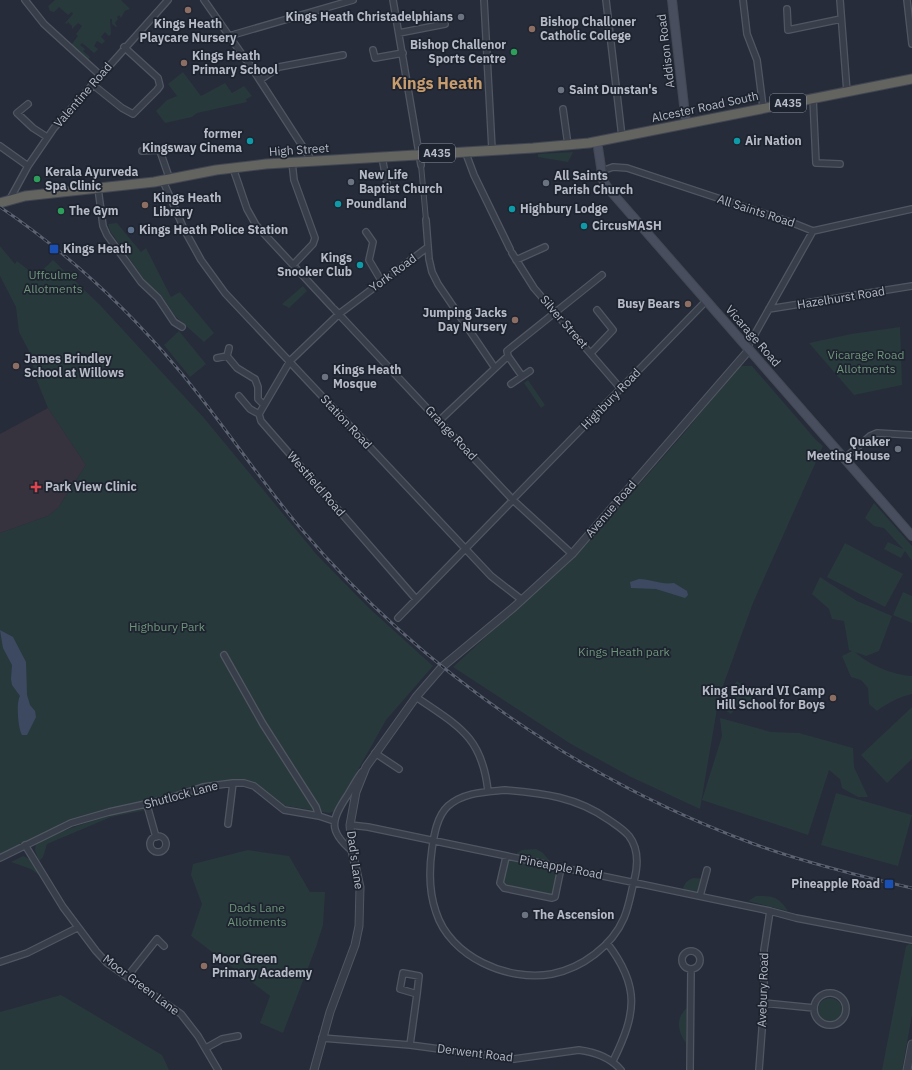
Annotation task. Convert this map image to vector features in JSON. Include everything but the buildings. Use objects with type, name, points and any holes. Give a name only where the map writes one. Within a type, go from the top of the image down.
[{"type":"highway","name":"Alcester Road South","points":[[622,137],[762,107],[912,79]]},
{"type":"highway","name":"A435","points":[[597,141],[622,137]]},
{"type":"highway","name":"High Street","points":[[5,201],[32,195],[167,180],[233,168],[292,162],[568,145],[597,141]]},
{"type":"main road","name":"Addison Road","points":[[672,0],[686,123]]},
{"type":"main road","name":"Vicarage Road","points":[[597,141],[602,171],[607,187],[912,536]]},
{"type":"street","points":[[25,0],[44,24],[100,75]]},
{"type":"street","name":"Valentine Road","points":[[5,201],[47,137],[124,47],[168,0]]},
{"type":"street","points":[[204,0],[260,80],[312,161]]},
{"type":"street","points":[[229,36],[353,0]]},
{"type":"street","name":"York Road","points":[[290,361],[339,314],[428,247],[420,154],[393,0]]},
{"type":"street","points":[[484,0],[492,150]]},
{"type":"street","points":[[606,0],[622,137]]},
{"type":"street","points":[[743,0],[747,34],[757,60],[762,107]]},
{"type":"street","points":[[840,0],[847,92]]},
{"type":"street","points":[[907,0],[912,44]]},
{"type":"street","points":[[787,9],[788,30],[841,19]]},
{"type":"street","points":[[399,33],[444,24]]},
{"type":"street","points":[[92,84],[125,111],[133,114],[157,90],[160,86],[158,78],[124,47]]},
{"type":"street","points":[[373,50],[375,58],[403,53]]},
{"type":"street","points":[[260,80],[279,67],[343,55]]},
{"type":"street","points":[[813,98],[816,163],[840,164]]},
{"type":"street","points":[[28,104],[17,112],[33,128],[47,137]]},
{"type":"street","points":[[563,109],[568,145]]},
{"type":"street","points":[[0,146],[28,166]]},
{"type":"street","name":"Station Road","points":[[142,152],[160,151],[167,180],[184,230],[214,280],[491,576],[522,600]]},
{"type":"street","name":"Silver Street","points":[[466,151],[474,175],[511,251],[534,288],[621,389]]},
{"type":"street","points":[[382,157],[387,184]]},
{"type":"street","points":[[292,162],[294,180],[315,238],[313,244],[293,265]]},
{"type":"street","name":"All Saints Road","points":[[602,171],[613,167],[627,168],[813,231]]},
{"type":"street","name":"Grange Road","points":[[233,168],[247,209],[256,226],[439,421],[572,554]]},
{"type":"street","points":[[98,188],[103,226],[110,240],[141,282],[158,298],[174,322],[182,327]]},
{"type":"street","points":[[748,349],[813,231],[912,209]]},
{"type":"street","points":[[366,232],[372,242],[369,255],[370,263],[382,282]]},
{"type":"street","points":[[428,247],[432,272],[438,284],[495,368]]},
{"type":"street","points":[[516,260],[545,247]]},
{"type":"street","points":[[522,376],[508,356],[507,352],[511,347],[556,313],[602,275]]},
{"type":"street","name":"Hazelhurst Road","points":[[769,309],[912,286]]},
{"type":"street","name":"Highbury Road","points":[[398,618],[706,300]]},
{"type":"street","points":[[591,353],[613,330],[597,310]]},
{"type":"street","points":[[227,356],[229,348]]},
{"type":"street","name":"Avenue Road","points":[[458,653],[522,600],[572,554],[748,349]]},
{"type":"street","points":[[227,356],[237,368],[255,379],[258,387],[258,399],[264,405]]},
{"type":"street","points":[[216,358],[227,356]]},
{"type":"street","points":[[439,421],[508,356]]},
{"type":"street","points":[[259,414],[290,361]]},
{"type":"street","points":[[511,384],[530,370]]},
{"type":"street","name":"Westfield Road","points":[[239,396],[250,408],[259,414],[261,421],[416,599]]},
{"type":"street","points":[[844,459],[870,436],[877,433],[912,435]]},
{"type":"street","name":"Dad's Lane","points":[[314,1070],[330,1012],[351,957],[359,926],[360,887],[352,851],[350,825],[356,792],[366,767],[416,697],[458,653]]},
{"type":"street","points":[[224,655],[263,724],[316,808],[319,816]]},
{"type":"street","points":[[416,697],[463,730],[475,744],[484,766],[488,791]]},
{"type":"street","points":[[375,754],[399,769]]},
{"type":"street","points":[[352,851],[337,837],[334,830],[334,820],[338,809],[366,767]]},
{"type":"street","points":[[228,824],[233,783]]},
{"type":"street","name":"Shutlock Lane","points":[[25,845],[71,823],[109,812],[147,804],[203,787],[233,783],[244,783],[254,786],[284,810],[334,820]]},
{"type":"street","points":[[505,790],[538,792],[565,798],[600,813],[620,828],[631,839],[636,852],[637,863],[634,882],[624,918],[607,943],[597,952],[566,970],[552,974],[520,975],[491,968],[476,959],[447,933],[436,913],[431,891],[430,872],[433,842],[442,813],[461,798],[488,791],[505,790]]},
{"type":"street","points":[[147,804],[156,836]]},
{"type":"street","name":"Pineapple Road","points":[[350,825],[368,827],[433,842],[634,882],[796,918],[912,940]]},
{"type":"street","points":[[0,858],[25,845]]},
{"type":"street","name":"Moor Green Lane","points":[[25,845],[77,928],[108,962],[181,1014],[206,1048],[218,1070]]},
{"type":"street","points":[[506,857],[500,883],[504,888],[552,898],[555,897],[561,868]]},
{"type":"street","points":[[700,896],[707,870]]},
{"type":"street","name":"Avebury Road","points":[[759,1070],[764,1003],[764,950],[770,911]]},
{"type":"street","points":[[0,962],[27,953],[77,928]]},
{"type":"street","points":[[127,977],[157,940],[164,946]]},
{"type":"street","points":[[607,943],[624,969],[629,982],[632,1009],[629,1024],[613,1061]]},
{"type":"street","points":[[690,1070],[691,969]]},
{"type":"street","points":[[410,1045],[417,994],[419,976],[403,973],[400,989],[417,994]]},
{"type":"street","points":[[831,993],[840,997],[846,1011],[842,1020],[838,1023],[828,1025],[819,1021],[816,1017],[814,1008],[818,999],[822,995],[831,993]]},
{"type":"street","points":[[764,1003],[814,1008]]},
{"type":"street","points":[[206,1048],[222,1039],[238,1036]]},
{"type":"street","name":"Derwent Road","points":[[322,1038],[410,1045],[514,1059],[579,1050],[588,1051],[613,1061],[621,1070]]},
{"type":"street","points":[[907,1070],[912,1044]]},
{"type":"shaded area","name":"Park View Clinic","points":[[48,408],[86,465],[58,508],[48,516],[0,533],[0,434]]},
{"type":"green space","points":[[55,0],[121,0],[130,9],[125,11],[121,18],[119,15],[117,17],[118,19],[115,23],[117,26],[116,27],[112,24],[112,19],[110,19],[111,34],[109,36],[105,32],[101,37],[105,41],[102,44],[97,41],[94,46],[98,49],[94,53],[82,43],[80,45],[85,49],[83,51],[90,57],[88,60],[71,45],[78,36],[76,34],[82,26],[78,23],[72,29],[72,26],[68,22],[67,24],[65,23],[73,14],[72,12],[68,15],[59,7],[54,12],[50,11],[48,6]]},
{"type":"green space","points":[[183,72],[201,96],[225,83],[232,93],[244,86],[252,96],[246,99],[247,102],[197,113],[192,117],[165,123],[156,111],[167,100],[177,96],[168,84]]},
{"type":"green space","points":[[573,152],[568,162],[538,157],[538,154]]},
{"type":"green space","points":[[117,223],[141,252],[146,248],[171,297],[180,292],[214,333],[204,342],[175,316],[161,295],[146,282],[110,231],[108,224]]},
{"type":"green space","name":"Highbury Park","points":[[0,246],[15,264],[17,261],[36,276],[53,260],[100,305],[204,418],[317,555],[369,608],[433,666],[386,720],[335,811],[329,813],[281,805],[252,783],[236,780],[225,780],[146,802],[107,809],[71,822],[0,854],[0,533],[48,516],[58,508],[86,465],[48,408],[37,381],[29,351],[19,332],[16,307],[0,276]]},
{"type":"green space","points":[[303,286],[307,291],[289,308],[282,304]]},
{"type":"green space","name":"Vicarage Road Allotments","points":[[900,327],[902,385],[854,395],[809,343],[851,334]]},
{"type":"green space","points":[[179,331],[206,364],[190,377],[164,345]]},
{"type":"green space","name":"Kings Heath park","points":[[739,366],[752,366],[816,440],[823,446],[753,603],[719,697],[700,809],[631,777],[571,744],[453,667],[590,541],[685,432]]},
{"type":"green space","points":[[528,380],[545,405],[541,408],[524,383]]},
{"type":"green space","points":[[874,503],[912,546],[912,561],[905,551],[901,558],[884,549],[888,542],[903,549],[884,528],[874,526],[865,518]]},
{"type":"green space","points":[[845,543],[903,574],[885,607],[827,577]]},
{"type":"green space","points":[[820,577],[857,601],[892,616],[879,651],[866,656],[855,652],[874,665],[897,674],[912,676],[912,694],[893,701],[877,711],[869,704],[868,688],[861,680],[851,677],[842,656],[852,651],[849,650],[844,621],[832,619],[829,609],[812,594]]},
{"type":"green space","points":[[903,592],[912,596],[912,623],[893,615]]},
{"type":"green space","points":[[737,681],[749,690],[747,693],[755,699],[747,709],[740,703],[731,714],[719,706]]},
{"type":"green space","points":[[912,707],[912,759],[887,783],[861,755]]},
{"type":"green space","points":[[720,718],[771,732],[799,733],[853,748],[854,767],[868,797],[858,797],[842,788],[840,779],[829,770],[808,835],[702,800],[722,736]]},
{"type":"green space","points":[[836,793],[912,815],[898,866],[821,845]]},
{"type":"green space","points":[[146,807],[146,810],[111,817],[47,844],[43,857],[39,861],[35,850],[36,843],[63,831],[90,822]]},
{"type":"green space","points":[[536,849],[543,853],[553,865],[516,857],[517,853],[522,850]]},
{"type":"green space","name":"Dads Lane Allotments","points":[[248,850],[289,856],[310,892],[325,892],[323,925],[283,1033],[260,1023],[270,996],[191,936],[202,904],[191,875],[193,864]]},
{"type":"green space","points":[[23,856],[31,860],[39,875],[31,869],[11,862]]},
{"type":"green space","points":[[507,858],[560,869],[554,897],[504,887],[502,882]]},
{"type":"green space","points":[[694,878],[704,879],[699,895],[682,892],[686,883]]},
{"type":"green space","points":[[756,896],[775,898],[781,902],[788,911],[748,901]]},
{"type":"green space","points":[[910,944],[912,945],[912,1015],[902,1070],[882,1070],[906,946]]},
{"type":"green space","points":[[61,995],[162,1055],[169,1070],[0,1070],[0,1012]]},
{"type":"green space","points":[[830,998],[838,1002],[842,1010],[838,1018],[830,1022],[822,1018],[818,1010],[822,1002]]},
{"type":"green space","points":[[687,1008],[686,1043],[681,1034],[679,1021],[683,1012]]},
{"type":"water","points":[[639,579],[674,583],[687,591],[688,595],[685,598],[656,589],[631,588],[630,582]]},
{"type":"water","points":[[0,630],[13,637],[26,662],[27,695],[30,705],[35,711],[36,717],[27,735],[22,735],[21,732],[18,710],[20,696],[12,685],[12,665],[3,648]]},
{"type":"railway","points":[[0,207],[72,262],[137,323],[177,368],[209,408],[302,530],[349,581],[399,630],[452,674],[508,716],[567,754],[627,788],[690,818],[754,844],[793,857],[852,874],[912,888]]},
{"type":"place","name":"Kings Heath Playcare Nursery","points":[[188,10]]},
{"type":"place","name":"Kings Heath Christadelphians","points":[[461,17]]},
{"type":"place","name":"Bishop Challoner Catholic College","points":[[532,29]]},
{"type":"place","name":"Bishop Challenor Sports Centre","points":[[514,52]]},
{"type":"place","name":"Kings Heath Primary School","points":[[184,63]]},
{"type":"place","name":"Saint Dunstan's","points":[[561,90]]},
{"type":"place","name":"former Kingsway Cinema","points":[[250,141]]},
{"type":"place","name":"Air Nation","points":[[737,141]]},
{"type":"place","name":"Kerala Ayurveda Spa Clinic","points":[[37,179]]},
{"type":"place","name":"New Life Baptist Church","points":[[351,182]]},
{"type":"place","name":"All Saints Parish Church","points":[[546,183]]},
{"type":"place","name":"Poundland","points":[[338,204]]},
{"type":"place","name":"Kings Heath Library","points":[[145,205]]},
{"type":"place","name":"Highbury Lodge","points":[[512,209]]},
{"type":"place","name":"The Gym","points":[[61,211]]},
{"type":"place","name":"CircusMASH","points":[[584,226]]},
{"type":"place","name":"Kings Heath Police Station","points":[[131,230]]},
{"type":"place","name":"Kings Heath","points":[[54,249]]},
{"type":"place","name":"Kings Snooker Club","points":[[360,265]]},
{"type":"place","name":"Busy Bears","points":[[688,304]]},
{"type":"place","name":"Jumping Jacks Day Nursery","points":[[515,320]]},
{"type":"place","name":"James Brindley School at Willows","points":[[16,366]]},
{"type":"place","name":"Kings Heath Mosque","points":[[325,377]]},
{"type":"place","name":"Quaker Meeting House","points":[[898,449]]},
{"type":"place","name":"Park View Clinic","points":[[36,487]]},
{"type":"place","name":"King Edward VI Camp Hill School for Boys","points":[[833,698]]},
{"type":"place","name":"Pineapple Road","points":[[889,884]]},
{"type":"place","name":"The Ascension","points":[[525,915]]},
{"type":"place","name":"Moor Green Primary Academy","points":[[204,966]]},
{"type":"district","name":"Kings Heath","points":[[437,83]]},
{"type":"park label","name":"Uffculme Allotments","points":[[53,282]]}]
